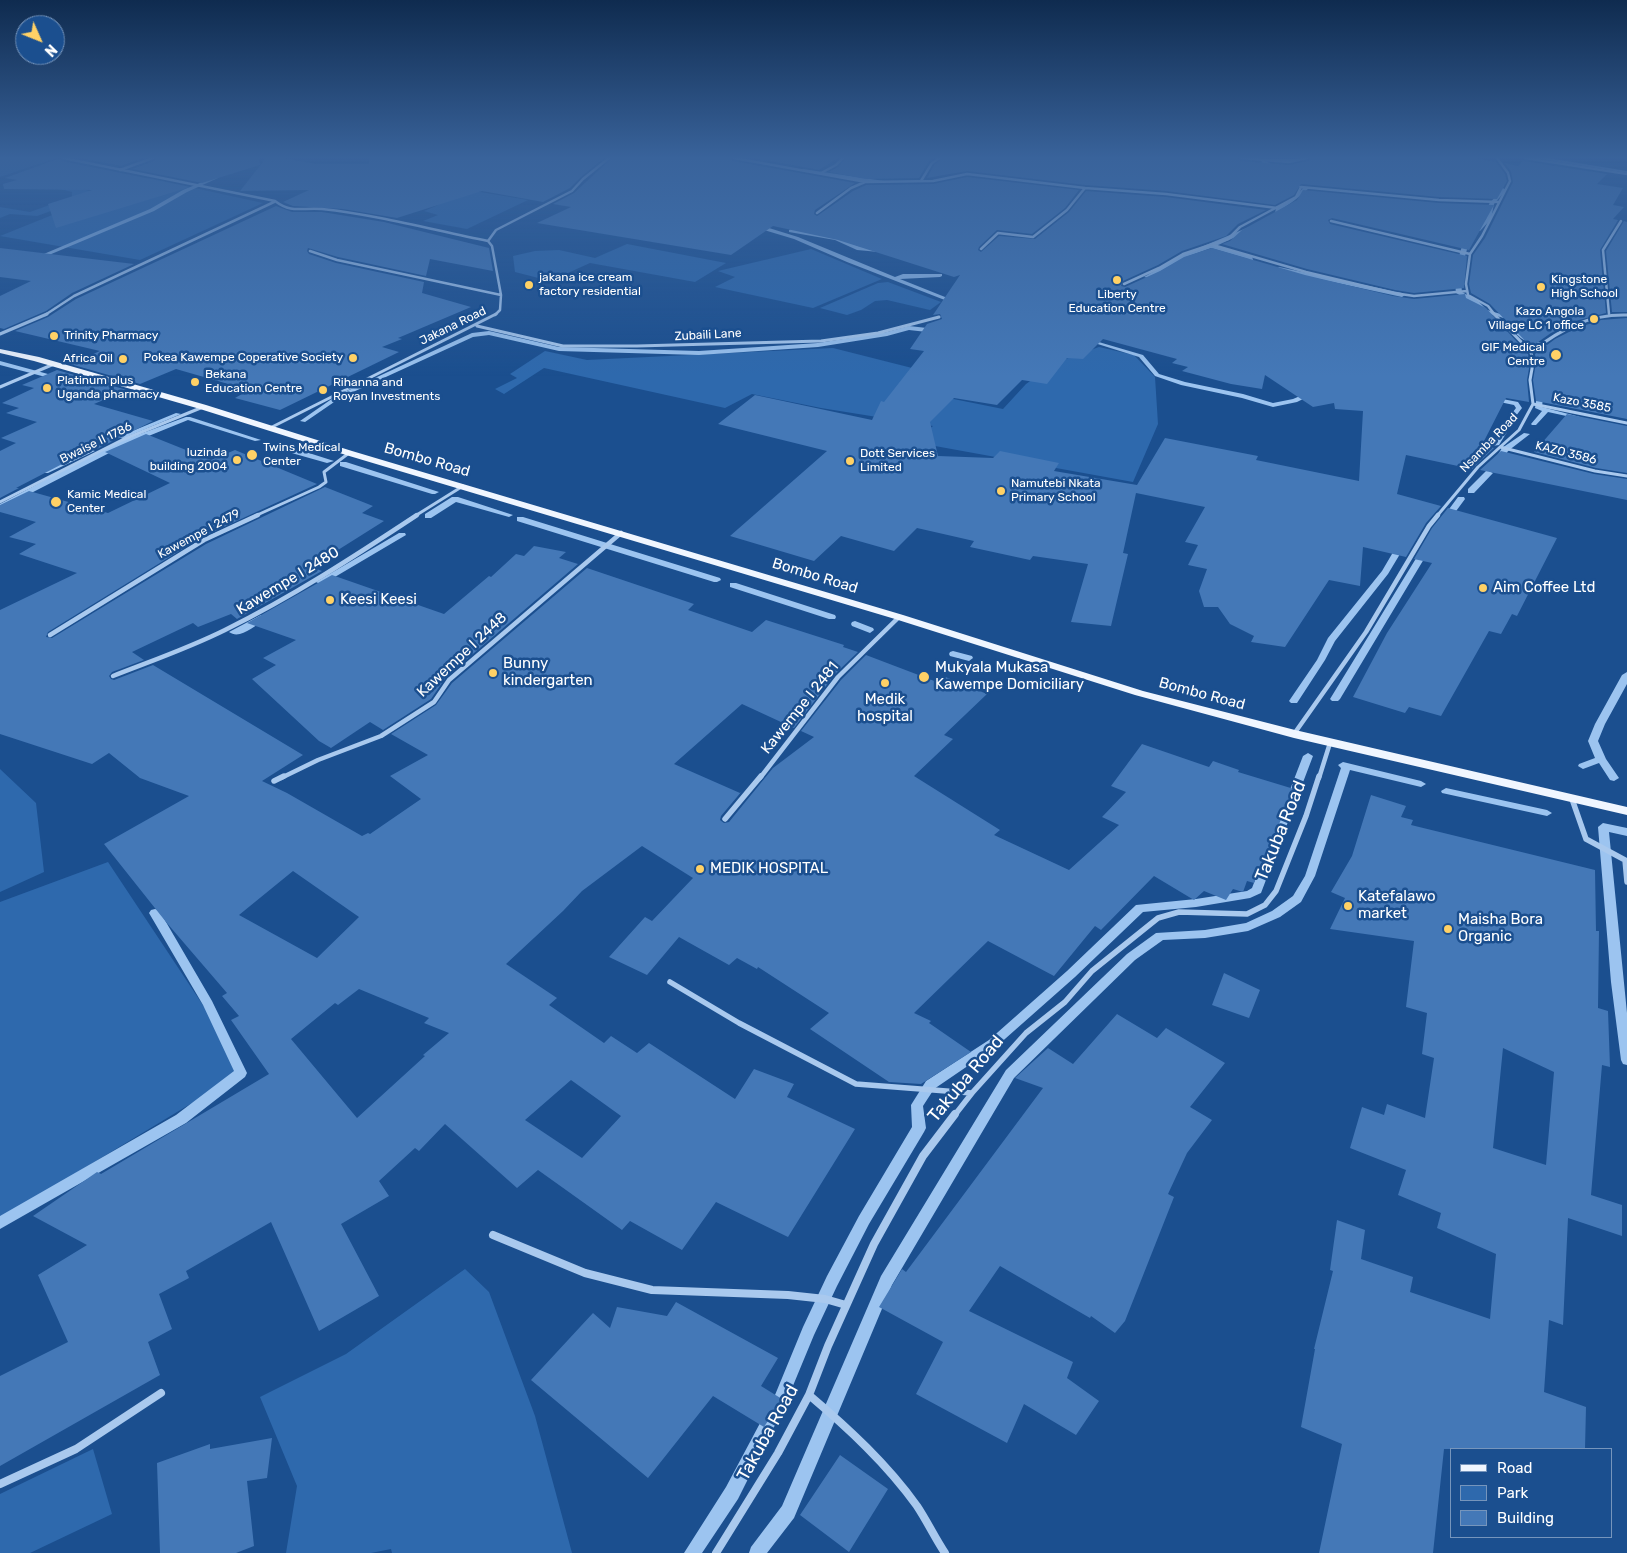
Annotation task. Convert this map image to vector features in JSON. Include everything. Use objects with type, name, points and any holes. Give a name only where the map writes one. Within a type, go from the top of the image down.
[{"type":"main road","name":"Bombo Road","points":[[0,351],[54,364],[203,407],[349,453],[899,617],[1139,693],[1330,743],[1572,800],[1627,811]]},
{"type":"street","points":[[0,334],[40,318],[74,296],[213,230]]},
{"type":"street","points":[[439,230],[488,240],[496,230]]},
{"type":"street","points":[[981,249],[998,234],[1034,237],[1042,230]]},
{"type":"street","points":[[1124,284],[1159,268],[1183,254],[1228,239],[1237,230]]},
{"type":"street","points":[[1371,230],[1470,254]]},
{"type":"street","points":[[1485,230],[1470,254],[1466,284],[1468,295],[1488,306],[1504,326],[1531,352],[1548,338],[1586,319],[1609,314],[1627,315]]},
{"type":"street","points":[[1609,314],[1604,250],[1615,230]]},
{"type":"street","name":"Jakana Road","points":[[270,428],[445,339],[488,320],[500,310],[501,295],[492,246],[488,240]]},
{"type":"street","points":[[1212,245],[1306,272],[1394,293],[1414,296],[1467,291]]},
{"type":"street","points":[[310,252],[337,260],[501,295]]},
{"type":"street","name":"Zubaili Lane","points":[[476,326],[562,346],[637,346],[821,341],[878,334],[939,317]]},
{"type":"street","name":"Nsamba Road","points":[[1294,734],[1366,632],[1429,526],[1478,467],[1519,430],[1533,404],[1530,389],[1533,363],[1531,352]]},
{"type":"street","points":[[0,387],[54,364]]},
{"type":"street","name":"Kazo 3585","points":[[1533,404],[1627,423]]},
{"type":"street","name":"Bwaise II 1786","points":[[0,502],[122,440],[203,407]]},
{"type":"street","name":"KAZO 3586","points":[[1500,447],[1595,471],[1627,476]]},
{"type":"street","name":"Kawempe I 2479","points":[[50,635],[204,540],[319,487],[326,482],[324,472],[349,453]]},
{"type":"street","name":"Kawempe I 2480","points":[[113,676],[198,642],[250,617],[298,590],[464,486]]},
{"type":"street","name":"Kawempe I 2448","points":[[274,781],[318,760],[381,736],[434,702],[449,680],[622,533]]},
{"type":"street","name":"Kawempe I 2481","points":[[725,819],[778,757],[838,677],[899,617]]},
{"type":"street","name":"Takuba Road","points":[[716,1553],[778,1453],[809,1395],[846,1305],[874,1244],[923,1156],[972,1093],[1026,1033],[1065,1002],[1092,970],[1158,918],[1179,912],[1247,914],[1265,905],[1276,891],[1306,816],[1330,743]]},
{"type":"street","points":[[1572,800],[1586,839],[1625,860],[1627,882]]},
{"type":"street","points":[[670,982],[856,1084],[972,1093]]},
{"type":"street","points":[[493,1234],[585,1273],[652,1290],[788,1295],[846,1305]]},
{"type":"street","points":[[0,1484],[76,1449],[161,1393]]},
{"type":"street","points":[[809,1395],[830,1412],[874,1456],[907,1494],[945,1553]]},
{"type":"green space","points":[[14,230],[204,230],[140,260],[0,236]]},
{"type":"green space","points":[[627,244],[726,263],[695,282],[590,263],[550,281],[515,272],[513,256],[535,251],[559,250],[595,258]]},
{"type":"green space","points":[[811,249],[882,279],[813,308],[715,287],[735,277],[718,271]]},
{"type":"green space","points":[[888,282],[941,302],[930,310],[887,300],[875,301],[861,310],[847,315],[820,308],[878,283]]},
{"type":"green space","points":[[1099,347],[1134,355],[1155,377],[1158,424],[1133,482],[913,442],[933,426],[821,408],[752,394],[725,408],[544,368],[504,394],[495,389],[517,378],[510,374],[545,351],[587,360],[833,348],[916,369],[904,389],[1003,409],[1026,384],[1057,362]]},
{"type":"green space","points":[[0,769],[36,803],[44,872],[0,892]]},
{"type":"green space","points":[[108,862],[242,1064],[244,1074],[187,1106],[0,1219],[0,902]]},
{"type":"green space","points":[[465,1269],[489,1292],[535,1416],[572,1553],[392,1553],[391,1549],[371,1553],[286,1553],[297,1486],[260,1397],[346,1354]]},
{"type":"green space","points":[[93,1449],[112,1514],[30,1553],[0,1553],[0,1494]]},
{"type":"building","points":[[223,230],[418,230],[489,248],[493,271],[430,259],[426,276],[338,257],[308,248],[309,254],[336,263],[424,282],[422,293],[471,307],[398,338],[402,339],[382,347],[399,352],[280,410],[235,398],[249,390],[176,369],[140,384],[70,364],[100,351],[15,331],[48,317],[76,299]]},
{"type":"building","points":[[582,230],[767,230],[731,255]]},
{"type":"building","points":[[794,230],[996,230],[979,247],[978,250],[981,252],[999,236],[1035,239],[1046,230],[1232,230],[1226,236],[1182,251],[1158,265],[1123,281],[1121,286],[1125,287],[1160,271],[1184,257],[1212,248],[1305,275],[1393,296],[1414,299],[1465,294],[1466,298],[1486,308],[1528,354],[1530,363],[1527,380],[1529,402],[1506,398],[1482,445],[1494,448],[1472,469],[1406,455],[1397,494],[1441,506],[1426,523],[1406,557],[1363,547],[1360,586],[1329,580],[1285,647],[1251,642],[1254,636],[1230,624],[1218,607],[1204,607],[1199,591],[1207,569],[1188,565],[1198,545],[1185,542],[1205,507],[1136,493],[1123,553],[1128,554],[1111,626],[1071,622],[1088,564],[1033,556],[1030,560],[970,547],[974,541],[917,528],[894,551],[841,536],[814,561],[730,536],[827,451],[718,424],[755,395],[872,420],[881,401],[884,402],[924,351],[910,349],[927,324],[942,319],[940,314],[933,315],[960,275],[954,277],[838,240]],"holes":[[[1103,339],[1177,359],[1172,363],[1188,367],[1182,371],[1231,384],[1262,389],[1265,375],[1313,407],[1334,403],[1335,409],[1363,411],[1359,481],[1256,460],[1258,456],[1165,438],[1137,485],[1054,471],[1059,463],[1000,451],[993,458],[938,456],[930,422],[954,398],[997,405],[1022,380],[1047,384],[1067,358],[1083,359]]]},
{"type":"building","points":[[1001,230],[1036,230],[1032,234]]},
{"type":"building","points":[[1241,230],[1358,230],[1467,256],[1464,288],[1414,293],[1395,290],[1307,269],[1222,244],[1230,241]]},
{"type":"building","points":[[1385,230],[1480,230],[1469,250]]},
{"type":"building","points":[[1489,230],[1612,230],[1600,250],[1606,313],[1575,321],[1551,333],[1531,347],[1490,304],[1471,293],[1469,284],[1473,255]]},
{"type":"building","points":[[1618,230],[1627,230],[1627,312],[1612,312],[1606,251]]},
{"type":"building","points":[[0,248],[134,264],[72,293],[46,311],[4,329],[0,328],[0,296],[31,281],[0,277]]},
{"type":"building","points":[[1627,318],[1627,419],[1536,401],[1533,380],[1536,363],[1535,354],[1555,339],[1577,328],[1601,320]]},
{"type":"building","points":[[57,370],[127,390],[94,404],[153,421],[97,449],[95,447],[0,498],[0,451],[16,443],[1,438],[37,422],[6,413],[19,408],[2,403],[34,388],[22,385]]},
{"type":"building","points":[[1567,414],[1627,426],[1627,473],[1596,468],[1534,452]]},
{"type":"building","points":[[146,434],[211,460],[235,450],[317,484],[202,537],[48,632],[46,637],[52,638],[206,544],[325,487],[373,506],[362,513],[384,521],[311,567],[322,571],[237,619],[231,614],[198,627],[193,623],[132,652],[144,660],[112,672],[109,676],[114,680],[153,665],[303,755],[262,781],[287,793],[362,836],[370,834],[421,799],[390,776],[428,755],[391,734],[436,705],[452,683],[587,568],[694,604],[688,610],[752,632],[766,620],[844,645],[843,647],[858,652],[835,674],[794,728],[742,704],[674,764],[740,793],[742,791],[721,816],[720,820],[724,823],[729,822],[773,768],[814,737],[801,731],[841,680],[866,655],[937,682],[943,676],[987,694],[944,735],[953,739],[914,776],[1000,830],[994,835],[1069,870],[1119,825],[1102,817],[1126,792],[1111,786],[1142,744],[1209,767],[1213,761],[1239,770],[1238,772],[1294,789],[1254,883],[1247,881],[1243,892],[1233,889],[1226,900],[1204,891],[1194,900],[1154,876],[1101,930],[1095,926],[1054,976],[988,941],[914,1013],[931,1021],[929,1023],[971,1052],[921,1084],[889,1082],[810,1029],[829,1013],[758,967],[757,969],[737,958],[729,965],[679,937],[647,975],[609,957],[645,917],[652,921],[693,878],[642,846],[582,891],[506,964],[557,998],[549,1005],[604,1043],[611,1036],[637,1053],[649,1043],[735,1099],[754,1069],[794,1084],[787,1097],[855,1129],[788,1237],[716,1202],[682,1250],[630,1221],[622,1230],[538,1170],[517,1188],[445,1124],[419,1151],[415,1148],[379,1181],[389,1196],[341,1224],[379,1296],[319,1331],[271,1222],[186,1271],[189,1278],[159,1294],[172,1329],[148,1342],[160,1375],[0,1466],[0,1376],[68,1342],[38,1275],[87,1245],[33,1216],[97,1172],[101,1174],[269,1074],[231,1020],[239,1016],[222,996],[227,993],[166,922],[104,844],[189,796],[140,778],[109,753],[92,764],[0,734],[0,610],[77,573],[19,554],[36,544],[9,537],[36,522],[0,512],[0,505],[29,491],[108,513],[170,483],[105,452]],"holes":[[[293,871],[359,917],[317,958],[239,915]],[[359,989],[429,1018],[424,1023],[449,1033],[357,1118],[291,1039],[335,1003],[338,1005]],[[571,1080],[621,1116],[582,1158],[525,1120]]]},
{"type":"building","points":[[1501,451],[1594,474],[1627,479],[1627,500],[1480,470]]},
{"type":"building","name":"Aim Coffee Ltd","points":[[1448,508],[1557,538],[1517,616],[1512,614],[1501,634],[1489,631],[1441,716],[1409,707],[1405,713],[1353,697],[1387,633],[1432,563],[1414,559],[1432,528]]},
{"type":"building","points":[[534,546],[566,552],[559,558],[578,564],[446,677],[431,699],[383,730],[370,722],[331,748],[319,741],[252,679],[276,665],[263,658],[296,640],[247,623],[332,575],[444,614],[489,576],[491,577],[516,554],[524,556]]},
{"type":"building","points":[[1371,795],[1406,806],[1401,817],[1413,820],[1411,825],[1595,870],[1596,931],[1599,931],[1598,1008],[1608,1011],[1610,1067],[1602,1065],[1591,1195],[1622,1205],[1622,1236],[1568,1218],[1563,1325],[1549,1320],[1544,1392],[1586,1407],[1585,1448],[1444,1449],[1433,1553],[1319,1553],[1342,1444],[1301,1427],[1314,1349],[1333,1271],[1330,1270],[1337,1220],[1365,1230],[1361,1259],[1413,1277],[1410,1292],[1490,1319],[1496,1254],[1437,1228],[1441,1213],[1398,1195],[1406,1170],[1350,1148],[1362,1107],[1384,1115],[1387,1104],[1425,1118],[1434,1058],[1422,1054],[1427,1013],[1406,1007],[1414,941],[1330,929],[1345,898],[1331,892],[1352,856]],"holes":[[[1503,1048],[1554,1072],[1546,1165],[1493,1148]]]},
{"type":"building","points":[[1224,973],[1260,990],[1249,1018],[1212,1005]]},
{"type":"building","points":[[1117,1014],[1157,1038],[1166,1028],[1225,1063],[1190,1107],[1212,1120],[1187,1153],[1168,1194],[1174,1197],[1125,1321],[1115,1333],[1091,1316],[1090,1318],[1000,1266],[969,1311],[1073,1362],[1067,1378],[1099,1401],[1076,1435],[1024,1404],[1007,1443],[916,1394],[943,1342],[879,1307],[902,1269],[906,1272],[1043,1088],[1015,1078],[1048,1048],[1073,1064]]},
{"type":"building","points":[[676,1302],[778,1358],[761,1386],[782,1399],[764,1427],[713,1396],[648,1478],[531,1380],[593,1313],[610,1328],[617,1307],[667,1316]]},
{"type":"building","points":[[272,1438],[267,1478],[247,1481],[254,1546],[236,1553],[160,1553],[157,1463],[210,1444],[210,1449]]},
{"type":"building","points":[[840,1455],[888,1489],[849,1552],[800,1515]]},
{"type":"waterway","points":[[35,259],[103,230]]},
{"type":"waterway","points":[[771,230],[796,238],[895,279]]},
{"type":"waterway","points":[[1147,277],[1184,256],[1246,230]]},
{"type":"waterway","points":[[791,231],[836,239],[857,248],[879,250]]},
{"type":"waterway","points":[[1468,236],[1457,273],[1459,293],[1477,303],[1485,311],[1509,318],[1516,331],[1522,337],[1545,346],[1546,360]]},
{"type":"waterway","points":[[1211,246],[1250,258],[1252,263],[1260,266]]},
{"type":"waterway","points":[[1279,269],[1402,295]]},
{"type":"waterway","points":[[895,279],[903,276],[940,275]]},
{"type":"waterway","points":[[895,279],[957,303]]},
{"type":"waterway","points":[[303,421],[338,397],[472,335],[489,333],[559,349],[699,353],[818,345],[887,334],[909,328],[936,331]]},
{"type":"waterway","points":[[1087,339],[1141,356],[1157,375],[1183,384],[1243,396],[1273,405],[1295,401],[1312,393]]},
{"type":"waterway","points":[[0,363],[57,378]]},
{"type":"waterway","points":[[1541,389],[1538,408],[1546,410]]},
{"type":"waterway","points":[[103,391],[121,396]]},
{"type":"waterway","points":[[1480,446],[1496,443],[1504,432],[1506,425],[1519,408],[1516,403],[1492,399]]},
{"type":"waterway","points":[[1534,424],[1546,410]]},
{"type":"waterway","points":[[1546,410],[1578,418]]},
{"type":"waterway","points":[[122,437],[178,414]]},
{"type":"waterway","points":[[0,507],[116,446],[188,418],[257,440]]},
{"type":"waterway","points":[[1497,463],[1505,450],[1526,434]]},
{"type":"waterway","points":[[284,448],[330,461]]},
{"type":"waterway","points":[[45,471],[91,451]]},
{"type":"waterway","points":[[343,464],[435,492]]},
{"type":"waterway","points":[[1471,491],[1489,473]]},
{"type":"waterway","points":[[428,516],[455,499],[509,515]]},
{"type":"waterway","points":[[1445,520],[1461,499]]},
{"type":"waterway","points":[[520,519],[717,580]]},
{"type":"waterway","points":[[320,582],[402,535]]},
{"type":"waterway","points":[[1294,701],[1321,660],[1331,640],[1385,572],[1402,544]]},
{"type":"waterway","points":[[1335,699],[1426,549]]},
{"type":"waterway","points":[[733,585],[832,617]]},
{"type":"waterway","points":[[233,632],[238,632],[261,618]]},
{"type":"waterway","points":[[855,624],[870,630]]},
{"type":"waterway","points":[[953,654],[969,658]]},
{"type":"waterway","points":[[1601,759],[1593,741],[1600,724],[1627,675]]},
{"type":"waterway","points":[[692,1553],[732,1493],[780,1400],[808,1332],[832,1281],[864,1220],[919,1128],[917,1105],[930,1085],[993,1043],[1071,974],[1140,908],[1196,903],[1250,894],[1257,890],[1308,756]]},
{"type":"waterway","points":[[1583,766],[1601,759]]},
{"type":"waterway","points":[[1601,759],[1614,778]]},
{"type":"waterway","points":[[1343,765],[1421,784]]},
{"type":"waterway","points":[[757,1553],[788,1512],[886,1281],[1010,1074],[1131,957],[1160,936],[1205,934],[1248,927],[1276,914],[1297,899],[1310,876],[1346,766]]},
{"type":"waterway","points":[[1446,791],[1547,813]]},
{"type":"waterway","points":[[1627,832],[1603,827],[1617,982],[1627,1060]]},
{"type":"waterway","points":[[0,1223],[181,1119],[241,1073],[208,1004],[155,913]]},
{"type":"place","name":"Liberty Education Centre","points":[[1117,280]]},
{"type":"place","name":"jakana ice cream factory residential","points":[[529,285]]},
{"type":"place","name":"Kingstone High School","points":[[1541,287]]},
{"type":"place","name":"Kazo Angola Village LC 1 office","points":[[1594,319]]},
{"type":"place","name":"Trinity Pharmacy","points":[[54,336]]},
{"type":"place","name":"GIF Medical Centre","points":[[1556,355]]},
{"type":"place","name":"Pokea Kawempe Coperative Society","points":[[353,358]]},
{"type":"place","name":"Africa Oil","points":[[123,359]]},
{"type":"place","name":"Bekana Education Centre","points":[[195,382]]},
{"type":"place","name":"Platinum plus Uganda pharmacy","points":[[47,388]]},
{"type":"place","name":"Rihanna and Royan Investments","points":[[323,390]]},
{"type":"place","name":"Twins Medical Center","points":[[252,455]]},
{"type":"place","name":"luzinda building 2004","points":[[237,460]]},
{"type":"place","name":"Dott Services Limited","points":[[850,461]]},
{"type":"place","name":"Namutebi Nkata Primary School","points":[[1001,491]]},
{"type":"place","name":"Kamic Medical Center","points":[[56,502]]},
{"type":"place","name":"Aim Coffee Ltd","points":[[1483,588]]},
{"type":"place","name":"Keesi Keesi","points":[[330,600]]},
{"type":"place","name":"Bunny kindergarten","points":[[493,673]]},
{"type":"place","name":"Mukyala Mukasa Kawempe Domiciliary","points":[[924,677]]},
{"type":"place","name":"Medik hospital","points":[[885,683]]},
{"type":"place","name":"MEDIK HOSPITAL","points":[[700,869]]},
{"type":"place","name":"Katefalawo market","points":[[1348,906]]},
{"type":"place","name":"Maisha Bora Organic","points":[[1448,929]]}]
